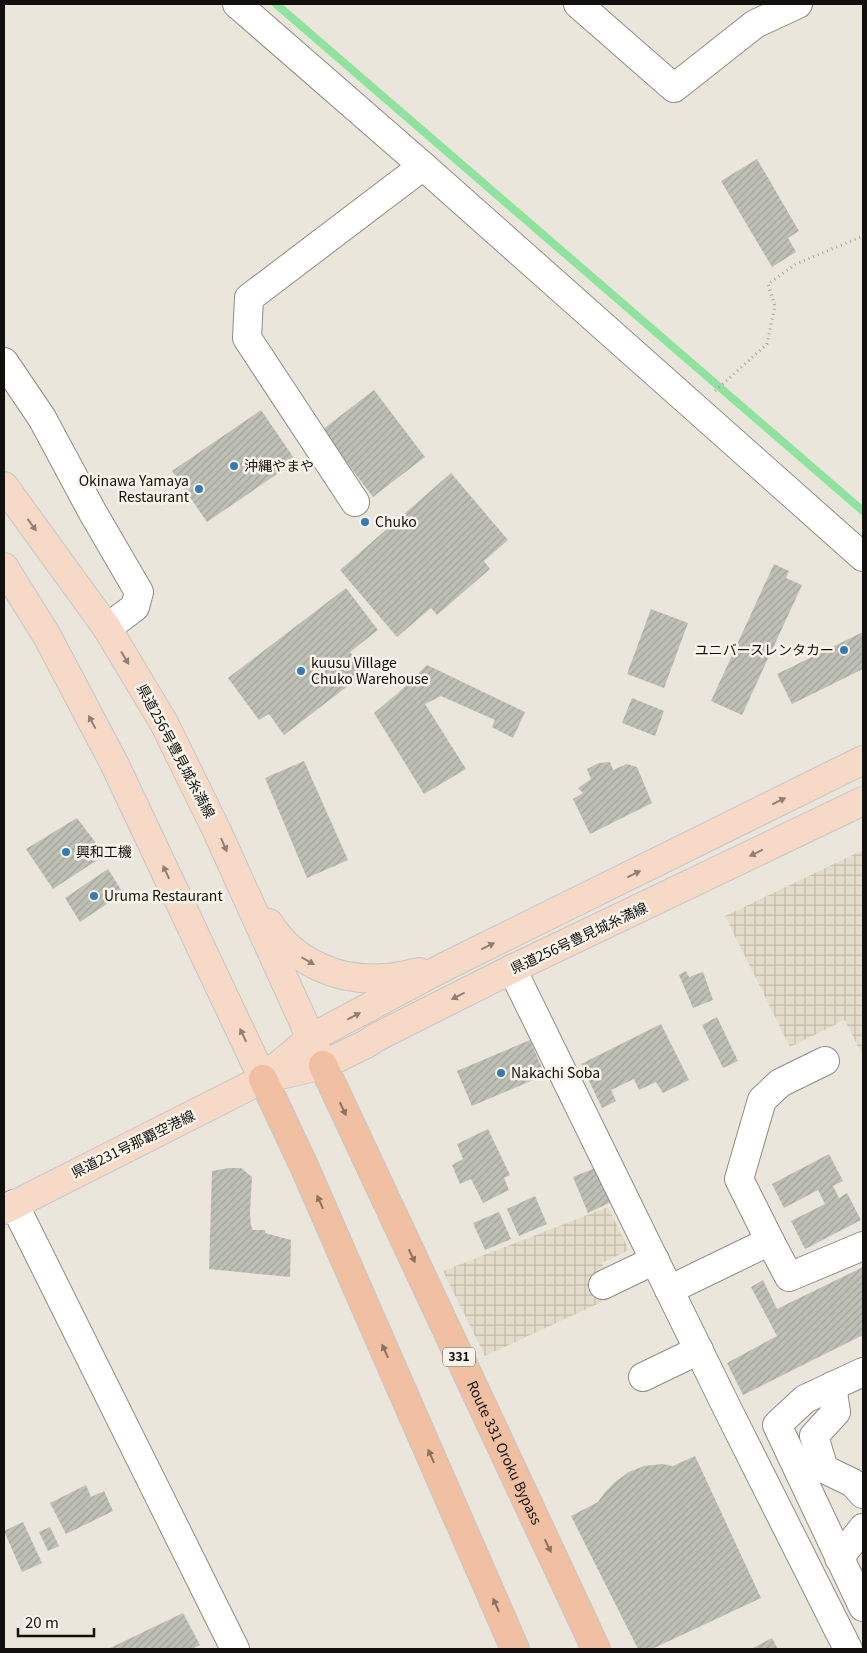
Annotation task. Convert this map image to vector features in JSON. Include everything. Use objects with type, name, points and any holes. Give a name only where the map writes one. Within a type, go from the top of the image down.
[{"type":"highway","name":"Route 331 Oroku Bypass","points":[[322,1065],[596,1649]]},
{"type":"highway","points":[[263,1079],[304,1166],[515,1649]]},
{"type":"main road","name":"県道256号豊見城糸満線","points":[[4,486],[107,628],[164,723],[235,869],[322,1065],[512,969],[863,801]]},
{"type":"main road","points":[[4,567],[46,636],[115,765],[263,1079]]},
{"type":"main road","points":[[263,1079],[311,1038],[444,967],[863,760]]},
{"type":"main road","points":[[235,869],[276,935],[296,954],[321,968],[356,978],[385,978],[444,967]]},
{"type":"main road","points":[[263,1079],[322,1065]]},
{"type":"main road","name":"県道231号那覇空港線","points":[[9,1207],[263,1079]]},
{"type":"street","points":[[237,4],[423,166],[863,557]]},
{"type":"street","points":[[578,4],[674,88],[755,24],[798,4]]},
{"type":"street","points":[[355,502],[248,338],[249,298],[423,166]]},
{"type":"street","points":[[4,362],[42,418],[93,513],[139,592],[135,607],[107,628]]},
{"type":"street","points":[[512,969],[698,1350],[848,1649]]},
{"type":"street","points":[[825,1061],[780,1083],[762,1100],[739,1179],[790,1277],[863,1246]]},
{"type":"street","points":[[9,1207],[235,1649]]},
{"type":"street","points":[[669,1290],[770,1241]]},
{"type":"street","points":[[603,1285],[655,1260]]},
{"type":"street","points":[[643,1376],[698,1350]]},
{"type":"street","points":[[776,1425],[805,1399],[832,1386],[862,1375]]},
{"type":"street","points":[[832,1386],[836,1412],[814,1436],[824,1469],[853,1482],[863,1494]]},
{"type":"street","points":[[728,1410],[776,1425],[839,1558],[860,1590]]},
{"type":"street","points":[[839,1558],[863,1528]]},
{"type":"path","points":[[724,383],[767,344],[775,306],[768,284],[796,264],[863,236]]},
{"type":"shaded area","points":[[863,850],[863,1057],[845,1020],[790,1047],[725,916]]},
{"type":"shaded area","points":[[608,1207],[629,1250],[602,1263],[617,1295],[485,1356],[443,1271]]},
{"type":"building","points":[[757,159],[799,231],[788,238],[796,252],[772,267],[721,181]]},
{"type":"building","points":[[374,390],[425,457],[373,497],[322,430]]},
{"type":"building","name":"沖縄やまや","points":[[261,410],[296,461],[207,522],[172,471]]},
{"type":"building","points":[[451,473],[508,540],[484,561],[490,569],[437,615],[431,608],[397,637],[340,570]]},
{"type":"building","points":[[774,564],[789,571],[786,578],[802,585],[742,715],[711,701]]},
{"type":"building","points":[[346,588],[378,630],[350,652],[366,672],[284,735],[269,714],[259,720],[228,678]]},
{"type":"building","points":[[651,609],[688,623],[664,688],[627,674]]},
{"type":"building","name":"ユニバースレンタカー","points":[[863,632],[863,669],[792,704],[777,674]]},
{"type":"building","points":[[427,665],[525,712],[513,738],[492,727],[495,720],[441,696],[425,704],[466,769],[424,794],[374,713]]},
{"type":"building","points":[[632,698],[664,711],[655,736],[622,723]]},
{"type":"building","points":[[304,761],[348,860],[307,878],[265,778]]},
{"type":"building","points":[[610,762],[613,770],[627,764],[637,767],[652,803],[590,834],[573,799],[583,793],[578,788],[591,779],[587,769],[599,763]]},
{"type":"building","name":"興和工機","points":[[77,818],[105,855],[53,889],[26,849]]},
{"type":"building","name":"Uruma Restaurant","points":[[108,869],[123,893],[80,922],[65,898]]},
{"type":"building","points":[[686,971],[689,977],[703,972],[713,1000],[693,1008],[679,975]]},
{"type":"building","points":[[717,1017],[738,1061],[723,1068],[702,1025]]},
{"type":"building","points":[[661,1024],[689,1080],[663,1093],[656,1082],[639,1090],[634,1079],[611,1090],[616,1101],[602,1108],[581,1064]]},
{"type":"building","name":"Nakachi Soba","points":[[530,1040],[545,1075],[472,1106],[457,1071]]},
{"type":"building","points":[[488,1129],[510,1175],[504,1178],[509,1190],[483,1203],[471,1179],[460,1184],[452,1165],[463,1159],[457,1144]]},
{"type":"building","points":[[829,1154],[843,1181],[833,1186],[839,1198],[847,1193],[861,1220],[805,1249],[791,1221],[825,1204],[818,1190],[784,1208],[772,1184]]},
{"type":"building","points":[[241,1168],[252,1177],[250,1212],[253,1230],[265,1230],[265,1233],[291,1240],[290,1277],[209,1269],[212,1171]]},
{"type":"building","points":[[595,1168],[611,1202],[588,1213],[573,1177]]},
{"type":"building","points":[[535,1196],[547,1224],[519,1236],[507,1209]]},
{"type":"building","points":[[499,1212],[511,1239],[485,1250],[473,1223]]},
{"type":"building","points":[[863,1267],[863,1335],[743,1395],[727,1363],[777,1336],[751,1287],[763,1280],[777,1309]]},
{"type":"building","points":[[695,1456],[761,1598],[652,1649],[638,1649],[571,1516],[598,1502],[615,1482],[629,1472],[644,1466],[662,1464],[673,1466]]},
{"type":"building","points":[[86,1485],[91,1497],[104,1491],[113,1511],[66,1534],[50,1503]]},
{"type":"building","points":[[23,1522],[42,1563],[22,1572],[4,1531]]},
{"type":"building","points":[[50,1527],[59,1546],[48,1551],[39,1532]]},
{"type":"building","points":[[183,1613],[200,1645],[192,1649],[108,1649]]},
{"type":"building","points":[[772,1638],[778,1649],[751,1649]]},
{"type":"waterway","points":[[276,4],[863,511]]},
{"type":"place","name":"沖縄やまや","points":[[234,466]]},
{"type":"place","name":"Okinawa Yamaya Restaurant","points":[[199,489]]},
{"type":"place","name":"Chuko","points":[[365,522]]},
{"type":"place","name":"ユニバースレンタカー","points":[[844,650]]},
{"type":"place","name":"kuusu Village Chuko Warehouse","points":[[301,671]]},
{"type":"place","name":"興和工機","points":[[66,852]]},
{"type":"place","name":"Uruma Restaurant","points":[[94,896]]},
{"type":"place","name":"Nakachi Soba","points":[[501,1073]]}]
